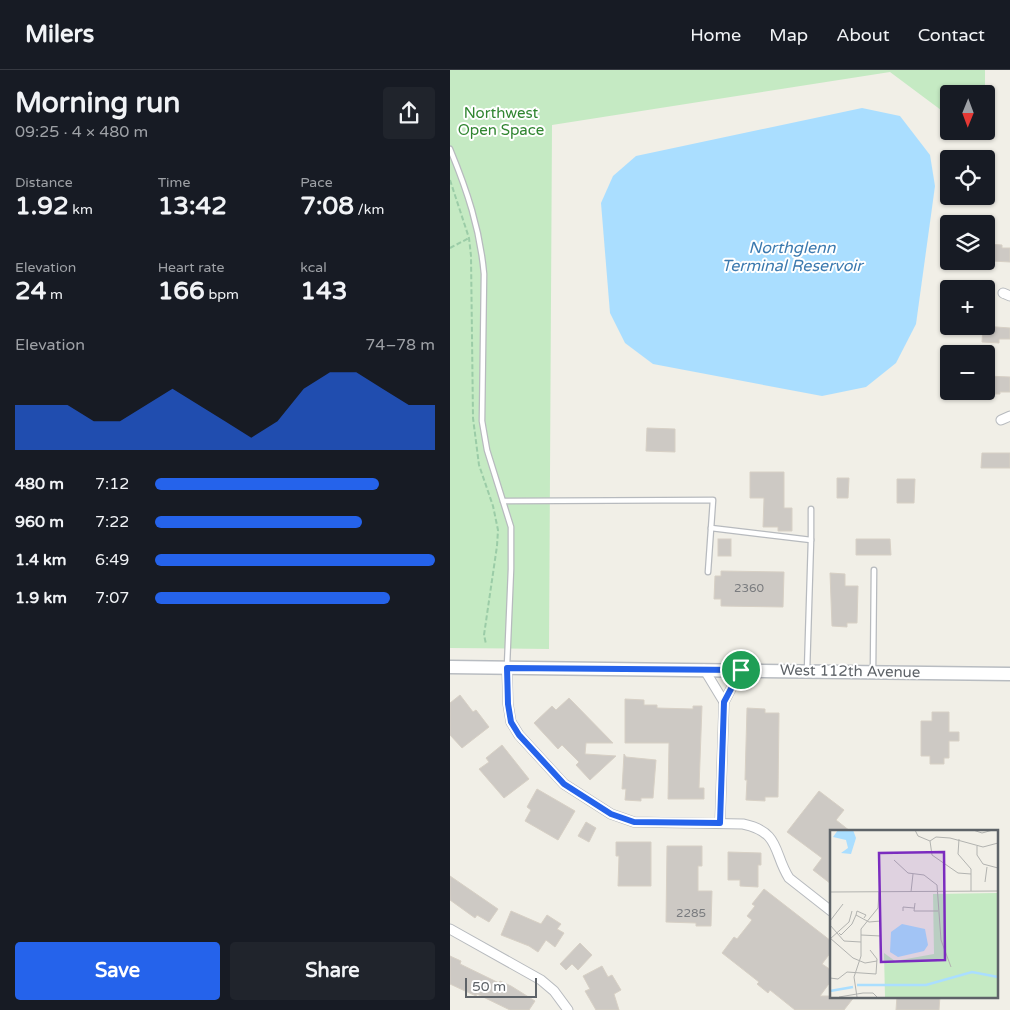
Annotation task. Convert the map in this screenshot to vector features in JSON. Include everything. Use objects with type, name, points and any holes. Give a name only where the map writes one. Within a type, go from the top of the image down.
[{"type":"main road","name":"West 112th Avenue","points":[[450,667],[1010,674]]},
{"type":"street","points":[[1001,420],[1010,416]]},
{"type":"street","points":[[507,668],[508,704],[511,722],[519,735],[564,784],[611,814],[634,822],[743,824],[762,831],[775,844],[789,878],[830,910]]},
{"type":"street","points":[[704,670],[724,702]]},
{"type":"street","points":[[720,823],[724,702],[741,670]]},
{"type":"street","points":[[450,929],[541,980],[554,991],[568,1010]]},
{"type":"lane","points":[[450,149],[474,213],[482,250],[484,274],[482,421],[487,450],[510,527],[511,569],[507,668]]},
{"type":"lane","points":[[503,500],[713,500],[708,572]]},
{"type":"lane","points":[[807,671],[811,540],[810,509]]},
{"type":"lane","points":[[711,528],[811,540]]},
{"type":"lane","points":[[873,672],[874,570]]},
{"type":"path","points":[[450,248],[469,238]]},
{"type":"green space","name":"Northwest Open Space","points":[[450,70],[985,70],[985,85],[940,85],[940,109],[890,72],[552,125],[549,649],[450,648]]},
{"type":"water","name":"Northglenn Terminal Reservoir","points":[[862,108],[900,116],[930,155],[935,186],[916,324],[896,363],[866,387],[822,396],[653,364],[625,343],[610,313],[601,203],[613,176],[636,156]]},
{"type":"building","points":[[995,245],[1002,245],[1002,248],[1010,248],[1010,262],[995,261]]},
{"type":"building","points":[[995,327],[1010,328],[1010,339],[999,339],[999,343],[982,342],[982,335],[995,335]]},
{"type":"building","points":[[995,376],[1010,377],[1010,392],[1000,392],[1000,394],[995,394]]},
{"type":"building","points":[[647,428],[675,429],[675,452],[646,451]]},
{"type":"building","points":[[982,453],[1010,453],[1010,468],[981,468]]},
{"type":"building","points":[[750,472],[784,472],[784,508],[792,508],[792,531],[778,531],[778,527],[763,527],[764,498],[750,498]]},
{"type":"building","points":[[837,478],[849,478],[848,498],[837,498]]},
{"type":"building","points":[[897,479],[915,479],[914,503],[897,503]]},
{"type":"building","points":[[718,539],[731,539],[731,556],[718,556]]},
{"type":"building","points":[[856,539],[890,539],[891,555],[856,555]]},
{"type":"building","points":[[721,571],[784,572],[783,607],[721,606],[721,599],[714,599],[715,576],[721,576]]},
{"type":"building","points":[[830,573],[845,574],[845,586],[858,586],[857,623],[847,623],[847,627],[832,626]]},
{"type":"building","points":[[460,695],[473,712],[476,710],[489,727],[462,748],[450,735],[450,703]]},
{"type":"building","points":[[569,698],[613,743],[586,743],[585,754],[616,756],[590,780],[576,765],[579,762],[562,745],[558,749],[534,723],[552,706],[556,710]]},
{"type":"building","points":[[625,699],[644,700],[644,705],[657,705],[657,708],[693,709],[693,706],[702,706],[699,788],[704,788],[704,799],[668,799],[669,743],[625,743]]},
{"type":"building","points":[[747,708],[765,709],[765,713],[779,713],[778,797],[765,797],[765,801],[746,800]]},
{"type":"building","points":[[932,712],[949,712],[949,732],[959,732],[959,741],[949,741],[949,758],[944,758],[944,764],[930,764],[930,756],[921,756],[921,721],[932,721]]},
{"type":"building","points":[[502,745],[529,779],[504,798],[479,769],[489,762],[486,758]]},
{"type":"building","points":[[624,754],[626,757],[656,760],[653,798],[641,798],[641,801],[625,800],[626,789],[622,789]]},
{"type":"building","points":[[537,789],[575,811],[558,840],[525,821],[531,810],[527,807]]},
{"type":"building","points":[[819,791],[844,810],[836,820],[849,830],[830,830],[830,883],[813,870],[822,858],[787,832]]},
{"type":"building","points":[[586,822],[596,828],[589,842],[578,836]]},
{"type":"building","points":[[616,842],[651,842],[651,886],[618,886],[619,856],[616,856]]},
{"type":"building","points":[[667,846],[702,846],[702,866],[698,866],[698,891],[712,891],[711,926],[696,926],[696,923],[666,922]]},
{"type":"building","points":[[728,852],[761,853],[761,865],[758,865],[758,887],[740,886],[740,880],[728,880]]},
{"type":"building","points":[[450,876],[498,909],[489,922],[477,915],[475,918],[450,900]]},
{"type":"building","points":[[764,889],[830,940],[830,953],[822,964],[830,969],[830,982],[820,996],[853,998],[844,1010],[795,1010],[770,990],[768,993],[757,984],[759,982],[722,953],[734,937],[737,939],[752,920],[747,916],[755,906],[752,904]]},
{"type":"building","points":[[511,911],[541,924],[547,915],[561,924],[557,929],[564,933],[555,947],[546,940],[538,952],[529,946],[501,935]]},
{"type":"building","points":[[580,943],[592,955],[578,970],[572,964],[566,970],[560,964]]},
{"type":"building","points":[[450,956],[461,961],[460,964],[499,983],[500,981],[511,986],[535,1001],[529,1010],[510,1010],[477,994],[476,996],[450,984]]},
{"type":"building","points":[[602,966],[608,977],[612,975],[621,990],[614,994],[619,1010],[596,1010],[585,991],[590,989],[583,976]]},
{"type":"building","points":[[897,998],[940,998],[939,1010],[896,1010]]},
{"type":"route","points":[[507,668],[741,670],[724,702],[720,823],[634,822],[611,814],[564,784],[519,735],[511,722],[507,668]]}]
